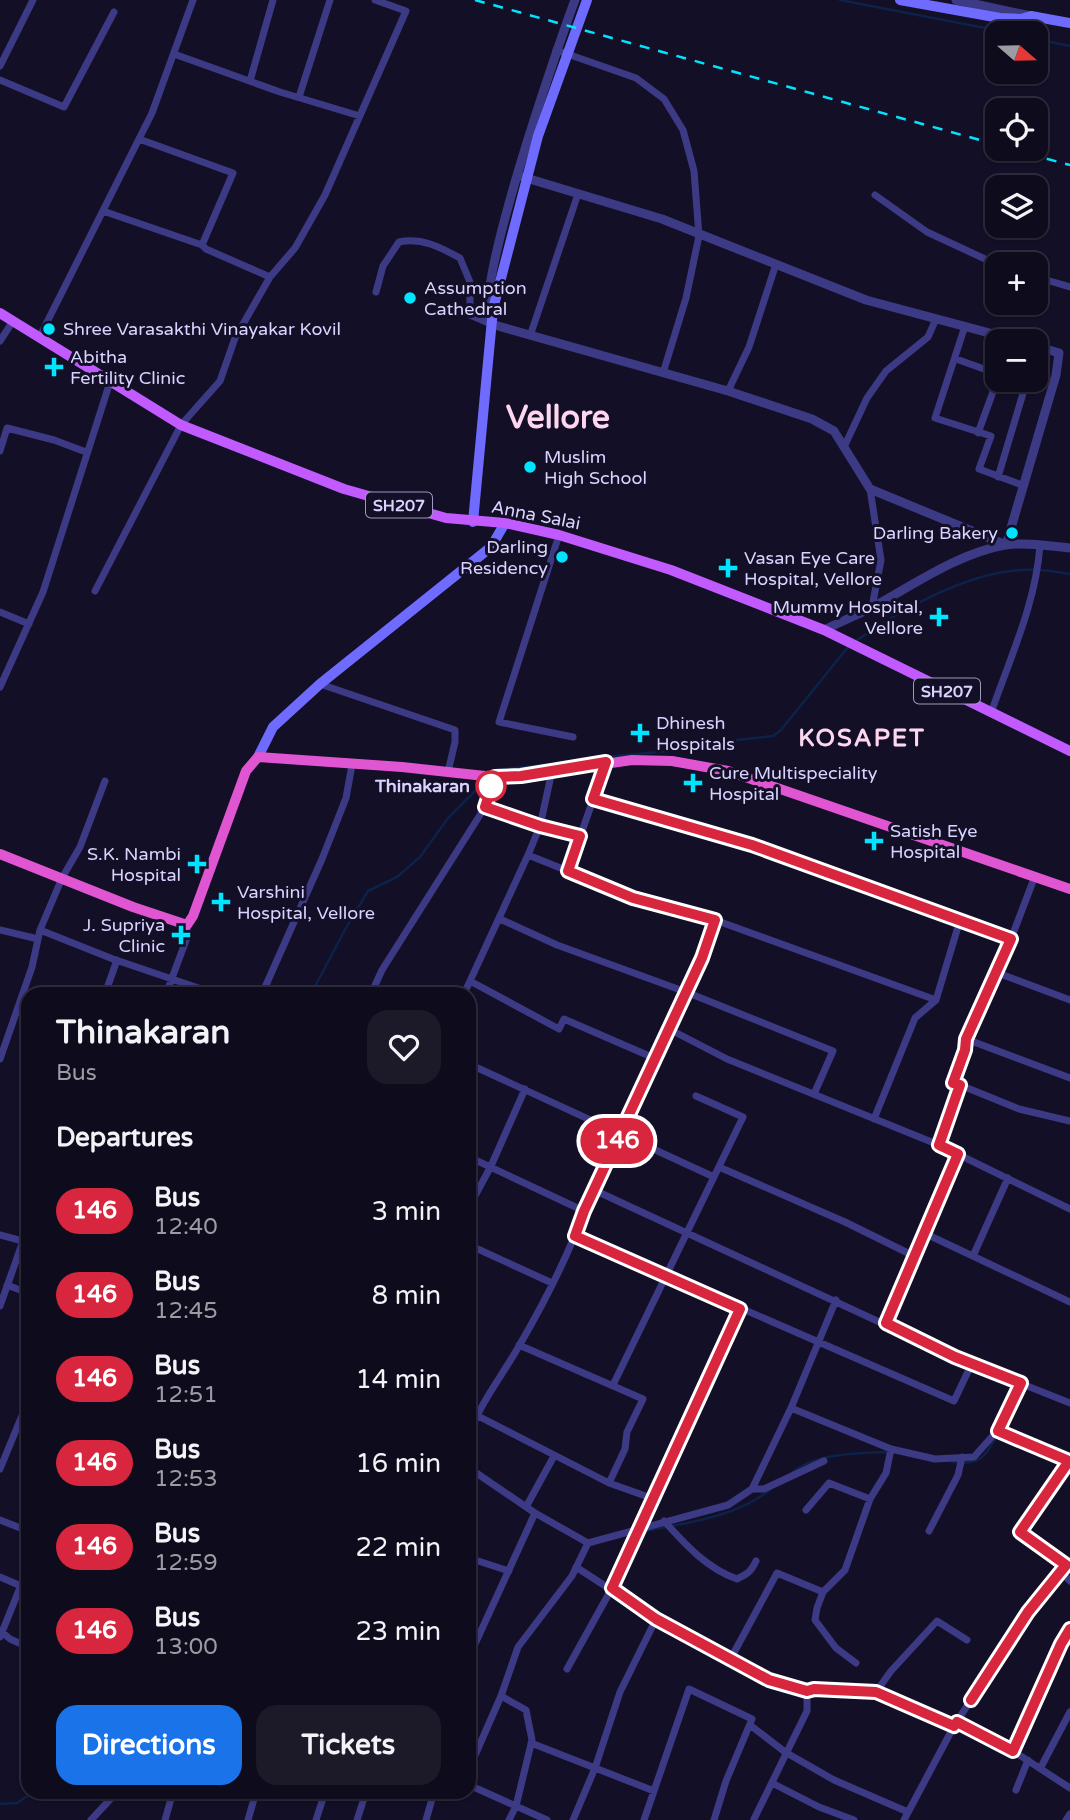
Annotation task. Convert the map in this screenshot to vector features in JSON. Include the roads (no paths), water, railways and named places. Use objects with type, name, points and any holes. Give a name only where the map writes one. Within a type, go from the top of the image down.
[{"type":"highway","points":[[0,853],[143,911],[187,925],[193,916],[246,771],[258,757],[495,777],[521,776],[606,762],[672,761],[728,771],[1070,889]]},
{"type":"main road","points":[[473,522],[493,309],[513,223],[538,135],[587,0]]},
{"type":"main road","points":[[900,0],[985,7],[1015,19],[1031,16],[1070,23]]},
{"type":"main road","name":"Anna Salai","points":[[0,313],[181,425],[344,489],[446,519],[505,523],[559,535],[659,565],[824,630],[1070,751]]},
{"type":"main road","points":[[258,757],[273,727],[320,684],[491,547],[505,523]]},
{"type":"street","points":[[0,66],[33,0]]},
{"type":"street","points":[[39,338],[152,113],[193,0]]},
{"type":"street","points":[[250,81],[274,0]]},
{"type":"street","points":[[299,97],[330,0]]},
{"type":"street","points":[[95,591],[181,425],[220,381],[235,338],[270,277],[295,248],[325,195],[406,11],[375,0]]},
{"type":"street","points":[[491,324],[486,317],[490,288],[516,175],[556,50],[576,0]]},
{"type":"street","points":[[956,0],[985,7]]},
{"type":"street","points":[[0,80],[64,107],[114,12]]},
{"type":"street","points":[[556,50],[636,78],[664,99],[683,130],[694,171],[699,236],[686,298],[663,373]]},
{"type":"street","points":[[174,54],[360,116]]},
{"type":"street","points":[[139,139],[233,173],[202,245]]},
{"type":"street","points":[[516,175],[662,219],[699,236],[866,300],[985,332]]},
{"type":"street","points":[[531,333],[578,194]]},
{"type":"street","points":[[875,195],[927,232],[985,259]]},
{"type":"street","points":[[103,211],[202,245],[270,277]]},
{"type":"street","points":[[376,292],[383,266],[399,242],[413,239],[441,248],[460,258],[470,282],[470,315],[491,324],[531,333],[728,391],[812,419],[834,431],[870,489],[881,560],[872,607]]},
{"type":"street","points":[[728,391],[749,347],[776,264]]},
{"type":"street","points":[[1048,281],[1070,287]]},
{"type":"street","points":[[844,447],[867,398],[886,371],[928,337],[936,319]]},
{"type":"street","points":[[0,341],[13,321]]},
{"type":"street","points":[[965,326],[935,418],[990,436],[979,469],[1022,485]]},
{"type":"street","points":[[1006,545],[1056,375],[1059,353],[1048,351]]},
{"type":"street","points":[[956,359],[985,371]]},
{"type":"street","points":[[0,687],[43,592],[110,382]]},
{"type":"street","points":[[978,433],[992,392]]},
{"type":"street","points":[[998,477],[1023,392]]},
{"type":"street","points":[[0,451],[7,428],[54,440],[86,452]]},
{"type":"street","points":[[870,489],[1006,545]]},
{"type":"street","points":[[559,535],[499,722],[573,737]]},
{"type":"street","points":[[824,630],[872,607],[912,583],[974,555],[1006,545],[1070,548]]},
{"type":"street","points":[[991,713],[1038,573],[1040,545]]},
{"type":"street","points":[[0,612],[29,624]]},
{"type":"street","points":[[320,684],[455,730],[448,772]]},
{"type":"street","points":[[568,871],[606,762]]},
{"type":"street","points":[[265,987],[346,798],[352,765]]},
{"type":"street","points":[[467,987],[540,826],[552,771]]},
{"type":"street","points":[[374,987],[382,970],[485,807],[495,777]]},
{"type":"street","points":[[25,987],[40,930],[61,878],[80,847],[105,781]]},
{"type":"street","points":[[593,799],[752,845],[1011,939]]},
{"type":"street","points":[[485,807],[540,826],[580,836]]},
{"type":"street","points":[[528,855],[633,898],[715,920],[936,1000]]},
{"type":"street","points":[[1035,876],[1011,939],[966,1039],[965,1050],[953,1083],[1019,1109],[1070,1121]]},
{"type":"street","points":[[500,919],[557,945],[686,992],[833,1051],[814,1094]]},
{"type":"street","points":[[654,1499],[609,1483],[476,1415],[519,1345],[575,1236],[584,1211],[702,958],[715,920]]},
{"type":"street","points":[[874,1119],[915,1018],[936,1000],[960,920]]},
{"type":"street","points":[[169,987],[188,935],[187,925]]},
{"type":"street","points":[[0,930],[38,939]]},
{"type":"street","points":[[40,930],[195,987]]},
{"type":"street","points":[[107,987],[117,960]]},
{"type":"street","points":[[995,972],[1070,1000]]},
{"type":"street","points":[[470,981],[559,1029],[564,1019],[654,1058]]},
{"type":"street","points":[[0,1059],[21,999]]},
{"type":"street","points":[[669,1029],[727,1059],[939,1145],[1070,1209]]},
{"type":"street","points":[[966,1039],[1070,1078]]},
{"type":"street","points":[[476,1067],[714,1177]]},
{"type":"street","points":[[939,1145],[960,1085]]},
{"type":"street","points":[[476,1194],[526,1089]]},
{"type":"street","points":[[613,1385],[743,1117],[696,1096]]},
{"type":"street","points":[[886,1323],[958,1154]]},
{"type":"street","points":[[476,1160],[584,1211]]},
{"type":"street","points":[[719,1167],[845,1222],[914,1256]]},
{"type":"street","points":[[973,1256],[1008,1178]]},
{"type":"street","points":[[594,1190],[972,1363],[1069,1400]]},
{"type":"street","points":[[924,1233],[1070,1302]]},
{"type":"street","points":[[0,1235],[21,1241]]},
{"type":"street","points":[[575,1236],[954,1401],[972,1363]]},
{"type":"street","points":[[476,1248],[552,1283]]},
{"type":"street","points":[[0,1306],[21,1254]]},
{"type":"street","points":[[7,1286],[21,1291]]},
{"type":"street","points":[[476,1473],[526,1507],[588,1543],[728,1505],[752,1489],[836,1300]]},
{"type":"street","points":[[567,1669],[642,1528],[740,1309]]},
{"type":"street","points":[[519,1345],[643,1399],[627,1432],[625,1449],[609,1483]]},
{"type":"street","points":[[790,1408],[891,1449],[935,1459],[974,1457],[998,1431],[1021,1383]]},
{"type":"street","points":[[0,1469],[21,1429]]},
{"type":"street","points":[[750,1725],[785,1752],[906,1816],[955,1724],[1028,1612],[1068,1563],[1020,1532],[1069,1461],[998,1431]]},
{"type":"street","points":[[856,1663],[836,1648],[815,1620],[823,1592],[845,1570],[870,1499],[886,1473],[891,1449]]},
{"type":"street","points":[[526,1507],[554,1456]]},
{"type":"street","points":[[929,1531],[958,1475],[962,1457]]},
{"type":"street","points":[[752,1489],[764,1489],[824,1461]]},
{"type":"street","points":[[806,1510],[829,1483],[870,1499]]},
{"type":"street","points":[[476,1635],[536,1513]]},
{"type":"street","points":[[0,1520],[21,1528]]},
{"type":"street","points":[[664,1521],[694,1553],[726,1575],[737,1579],[744,1576],[751,1572],[756,1561]]},
{"type":"street","points":[[476,1753],[519,1647],[576,1567],[588,1543]]},
{"type":"street","points":[[476,1560],[509,1571]]},
{"type":"street","points":[[576,1567],[656,1619],[769,1680],[807,1691],[876,1692],[1013,1751],[1070,1788]]},
{"type":"street","points":[[1061,1572],[1070,1581]]},
{"type":"street","points":[[731,1658],[777,1573],[823,1592]]},
{"type":"street","points":[[0,1577],[19,1589]]},
{"type":"street","points":[[21,1584],[1,1633],[21,1644]]},
{"type":"street","points":[[573,1820],[595,1768],[620,1692],[656,1619]]},
{"type":"street","points":[[876,1692],[891,1671],[937,1621],[967,1640]]},
{"type":"street","points":[[1013,1751],[1070,1629]]},
{"type":"street","points":[[644,1820],[689,1689],[752,1719],[726,1781],[714,1820]]},
{"type":"street","points":[[754,1819],[807,1711],[807,1691]]},
{"type":"street","points":[[501,1696],[526,1710],[531,1743],[516,1806],[509,1820]]},
{"type":"street","points":[[1041,1767],[1070,1712]]},
{"type":"street","points":[[531,1743],[654,1791]]},
{"type":"street","points":[[1016,1790],[1028,1760]]},
{"type":"street","points":[[772,1783],[819,1807],[854,1820]]},
{"type":"street","points":[[476,1788],[547,1820]]},
{"type":"street","points":[[91,1820],[110,1799]]},
{"type":"street","points":[[165,1820],[171,1799]]},
{"type":"street","points":[[248,1820],[254,1799]]},
{"type":"street","points":[[316,1820],[323,1799]]},
{"type":"street","points":[[357,1820],[364,1799]]},
{"type":"street","points":[[426,1820],[433,1799]]},
{"type":"street","points":[[1066,1820],[1070,1814]]},
{"type":"waterway","points":[[840,0],[985,28]]},
{"type":"waterway","points":[[1048,41],[1070,46]]},
{"type":"waterway","points":[[856,641],[934,595],[978,578],[1021,570],[1070,574]]},
{"type":"waterway","points":[[576,761],[702,748],[728,741],[773,736],[781,730],[848,647]]},
{"type":"waterway","points":[[495,770],[573,762]]},
{"type":"waterway","points":[[315,987],[368,891],[397,877],[420,857],[448,818],[483,783]]},
{"type":"waterway","points":[[952,1462],[980,1459],[997,1435],[1004,1438]]},
{"type":"waterway","points":[[793,1472],[826,1458],[887,1452]]},
{"type":"waterway","points":[[645,1531],[694,1522],[727,1512],[757,1499],[771,1489]]},
{"type":"waterway","points":[[0,1804],[17,1803],[23,1799]]},
{"type":"railway","points":[[475,0],[985,141]]},
{"type":"railway","points":[[1048,159],[1070,165]]},
{"type":"place","name":"Assumption Cathedral","points":[[410,298]]},
{"type":"place","name":"Shree Varasakthi Vinayakar Kovil","points":[[49,329]]},
{"type":"place","name":"Abitha Fertility Clinic","points":[[54,367]]},
{"type":"place","name":"Muslim High School","points":[[530,467]]},
{"type":"place","name":"Darling Bakery","points":[[1012,533]]},
{"type":"place","name":"Darling Residency","points":[[562,557]]},
{"type":"place","name":"Vasan Eye Care Hospital, Vellore","points":[[728,568]]},
{"type":"place","name":"Mummy Hospital, Vellore","points":[[939,617]]},
{"type":"place","name":"Dhinesh Hospitals","points":[[640,733]]},
{"type":"place","name":"Cure Multispeciality Hospital","points":[[693,783]]},
{"type":"place","name":"Thinakaran","points":[[491,786]]},
{"type":"place","name":"Satish Eye Hospital","points":[[874,841]]},
{"type":"place","name":"S.K. Nambi Hospital","points":[[197,864]]},
{"type":"place","name":"Varshini Hospital, Vellore","points":[[221,902]]},
{"type":"place","name":"J. Supriya Clinic","points":[[181,935]]},
{"type":"district","name":"Vellore","points":[[558,417]]},
{"type":"district","name":"KOSAPET","points":[[862,738]]}]
